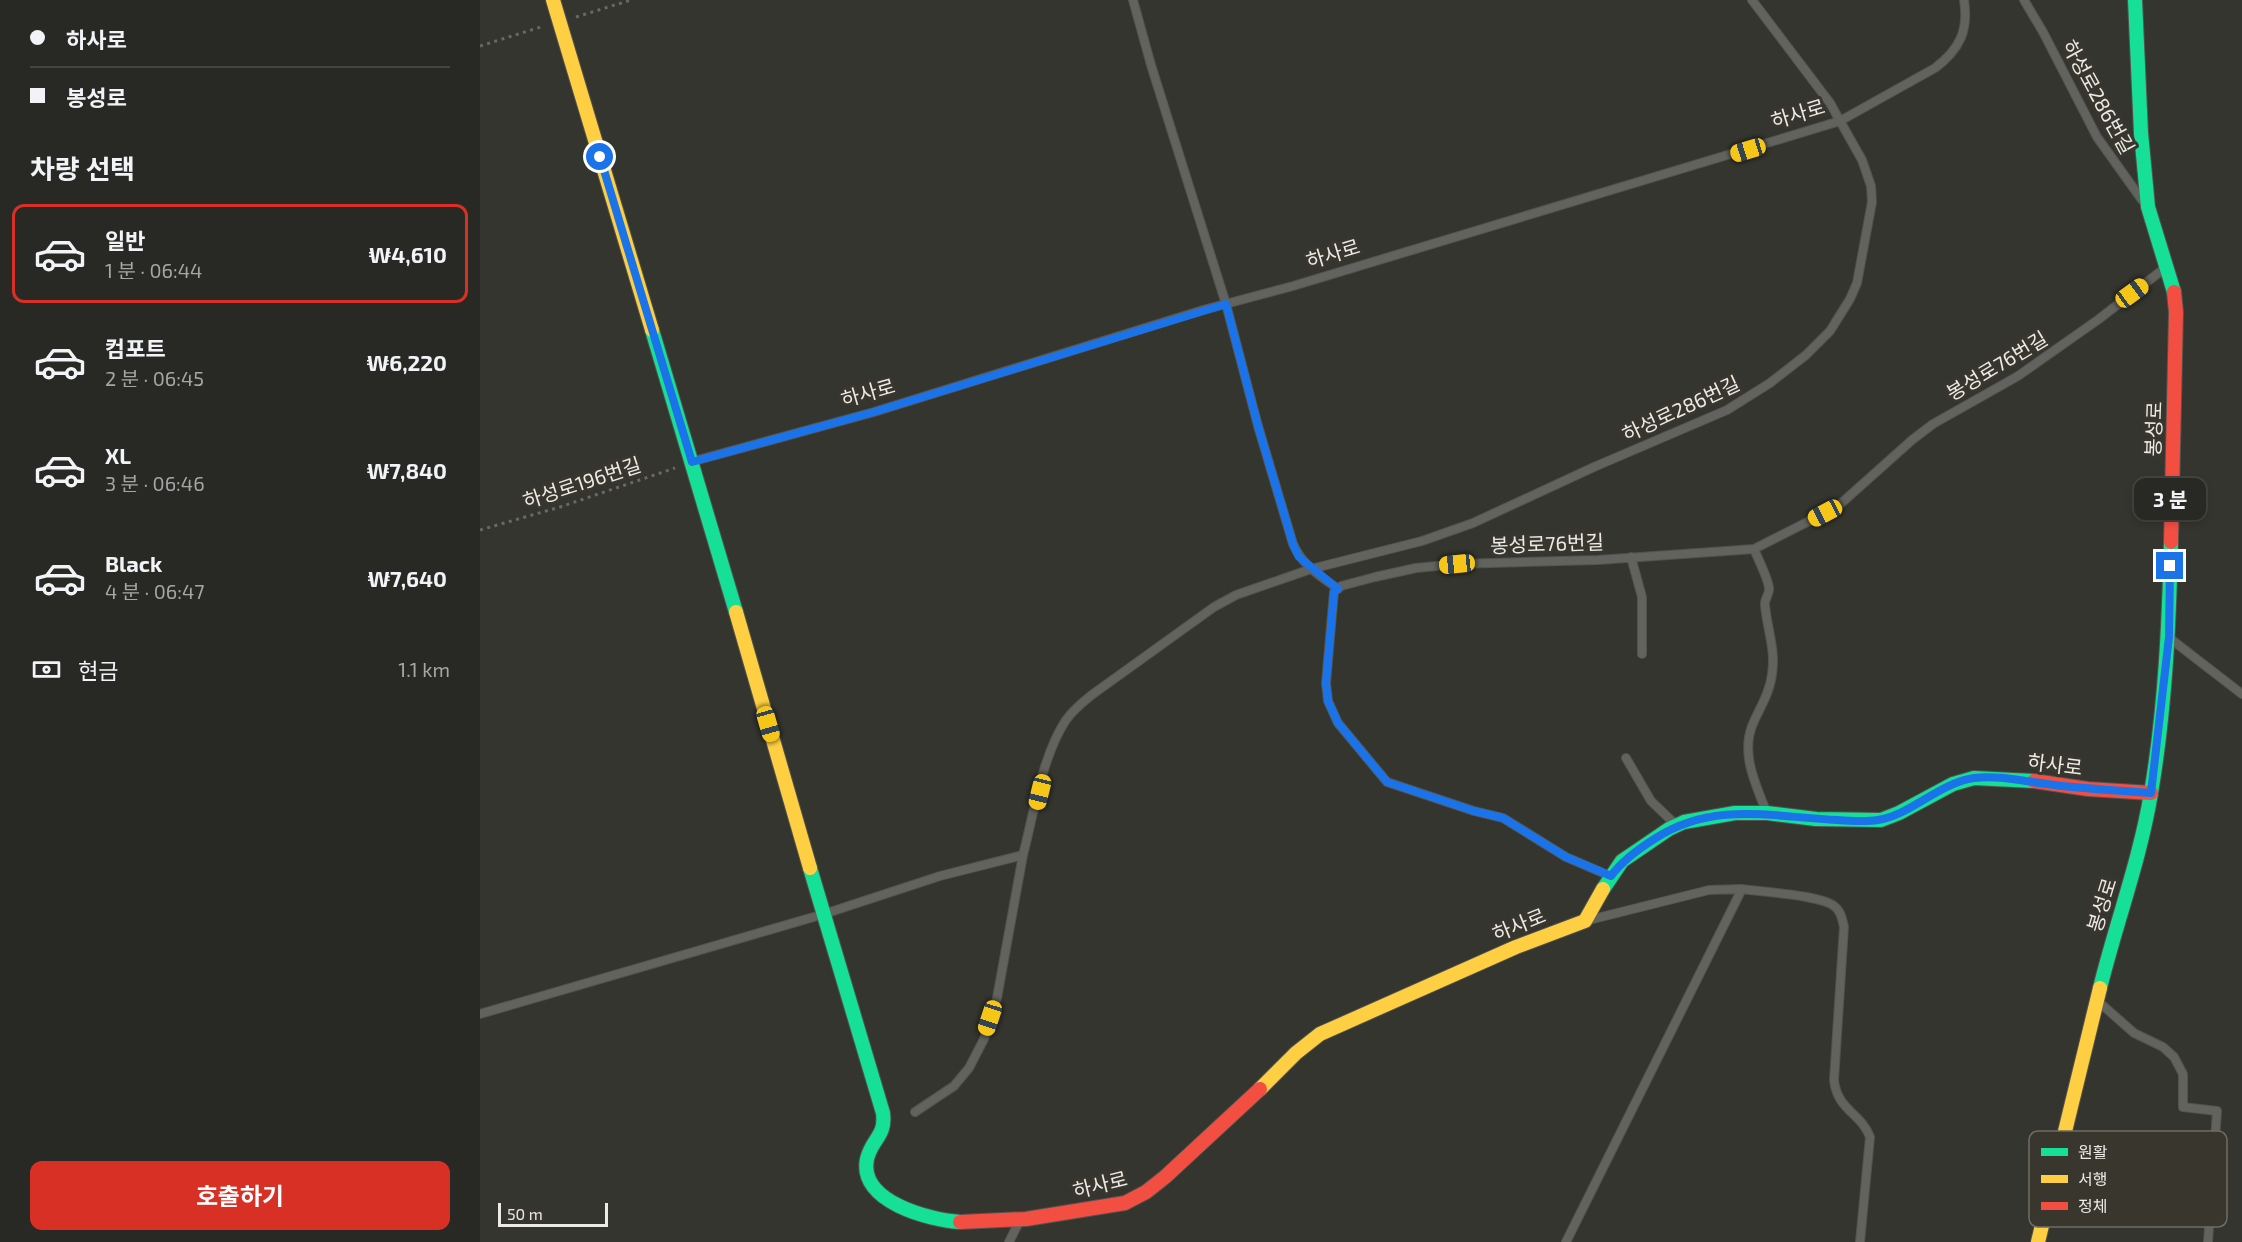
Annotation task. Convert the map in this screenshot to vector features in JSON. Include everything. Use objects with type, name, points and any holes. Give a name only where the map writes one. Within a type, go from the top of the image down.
[{"type":"street","name":"하사로","points":[[553,0],[692,462],[884,1117],[883,1131],[867,1158],[866,1171],[870,1182],[882,1196],[900,1206],[924,1216],[953,1222],[1019,1220],[1123,1204],[1143,1193],[1261,1088],[1289,1058],[1320,1034],[1507,951],[1585,921],[1622,861],[1677,826],[1705,817],[1735,813],[1767,813],[1816,819],[1881,820],[1953,784],[1974,778],[2019,779],[2067,786],[2151,793]]},
{"type":"street","name":"봉성로","points":[[2065,1131],[2109,951],[2136,863],[2151,793],[2169,637],[2177,340],[2173,287],[2148,207],[2141,133],[2135,0]]},
{"type":"street","name":"봉성로","points":[[2038,1242],[2042,1227]]},
{"type":"lane","points":[[1133,0],[1151,65],[1226,304],[1258,426],[1293,544],[1299,557],[1338,589],[1334,592],[1326,683],[1328,701],[1338,723],[1387,782],[1474,811],[1503,818],[1566,857],[1611,876]]},
{"type":"lane","name":"하사로","points":[[692,462],[874,412],[1226,304],[1293,286],[1840,121],[1830,103],[1752,0]]},
{"type":"lane","points":[[1840,121],[1926,73],[1948,58],[1965,32],[1964,0]]},
{"type":"lane","name":"하성로286번길","points":[[2024,0],[2097,137],[2148,207]]},
{"type":"lane","name":"하성로286번길","points":[[1311,569],[1422,541],[1490,516],[1594,467],[1726,411],[1806,355],[1830,331],[1857,283],[1872,202],[1868,173],[1840,121]]},
{"type":"lane","name":"봉성로76번길","points":[[1338,589],[1349,583],[1416,568],[1457,564],[1560,562],[1754,549],[1837,507],[1933,424],[2027,370],[2167,268]]},
{"type":"lane","points":[[1754,549],[1769,588],[1764,603],[1773,645],[1772,675],[1768,692],[1751,729],[1748,757],[1767,813]]},
{"type":"lane","points":[[1631,557],[1642,597],[1642,654]]},
{"type":"lane","points":[[915,1112],[954,1086],[969,1068],[984,1039],[997,998],[1023,855],[1044,772],[1065,722],[1077,706],[1214,607],[1236,595],[1311,569]]},
{"type":"lane","points":[[2169,637],[2242,694]]},
{"type":"lane","points":[[1626,758],[1651,801],[1677,826]]},
{"type":"lane","points":[[480,1014],[824,914],[940,876],[1023,855]]},
{"type":"lane","name":"하사로","points":[[1585,921],[1709,890],[1742,889],[1820,900],[1834,905],[1842,915],[1844,927],[1835,1092],[1841,1103],[1862,1122],[1870,1137],[1860,1242]]},
{"type":"lane","points":[[1566,1242],[1742,889]]},
{"type":"lane","points":[[2096,1000],[2134,1033],[2163,1047],[2174,1057],[2183,1074],[2183,1107],[2217,1111],[2216,1131]]},
{"type":"lane","points":[[1009,1242],[1019,1220]]},
{"type":"lane","points":[[2208,1242],[2209,1227]]},
{"type":"path","name":"하성로196번길","points":[[480,530],[560,507],[692,462]]},
{"type":"traffic: fast","points":[[2135,0],[2141,133],[2148,207],[2174,292]]},
{"type":"traffic: fast","points":[[652,330],[736,612]]},
{"type":"traffic: fast","points":[[2100,988],[2141,843],[2151,793],[2166,668],[2171,542]]},
{"type":"traffic: fast","points":[[1603,889],[1622,861],[1669,829],[1684,822],[1735,813],[1767,813],[1816,819],[1881,820],[1953,784],[1974,778],[2034,781]]},
{"type":"traffic: fast","points":[[810,868],[883,1113],[881,1133],[867,1159],[867,1174],[874,1187],[899,1206],[915,1213],[960,1222]]},
{"type":"traffic: slow","points":[[553,0],[652,330]]},
{"type":"traffic: slow","points":[[736,612],[810,868]]},
{"type":"traffic: slow","points":[[1260,1089],[1296,1053],[1320,1034],[1516,947],[1585,921],[1603,889]]},
{"type":"traffic: slow","points":[[2065,1131],[2100,988]]},
{"type":"traffic: slow","points":[[2038,1242],[2042,1227]]},
{"type":"traffic: jam","points":[[2171,542],[2176,312],[2174,292]]},
{"type":"traffic: jam","points":[[2034,781],[2088,789],[2151,793]]},
{"type":"traffic: jam","points":[[960,1222],[1026,1219],[1125,1203],[1146,1192],[1165,1177],[1260,1089]]},
{"type":"route","points":[[600,157],[692,462],[874,412],[1226,304],[1258,426],[1293,544],[1299,557],[1338,589],[1334,592],[1326,683],[1328,701],[1338,723],[1387,782],[1406,790],[1503,818],[1521,827],[1544,845],[1566,857],[1611,876],[1622,861],[1669,830],[1684,822],[1705,817],[1735,813],[1767,813],[1816,819],[1881,820],[1953,784],[1974,778],[2019,779],[2088,789],[2151,793],[2169,637],[2170,566]]}]
